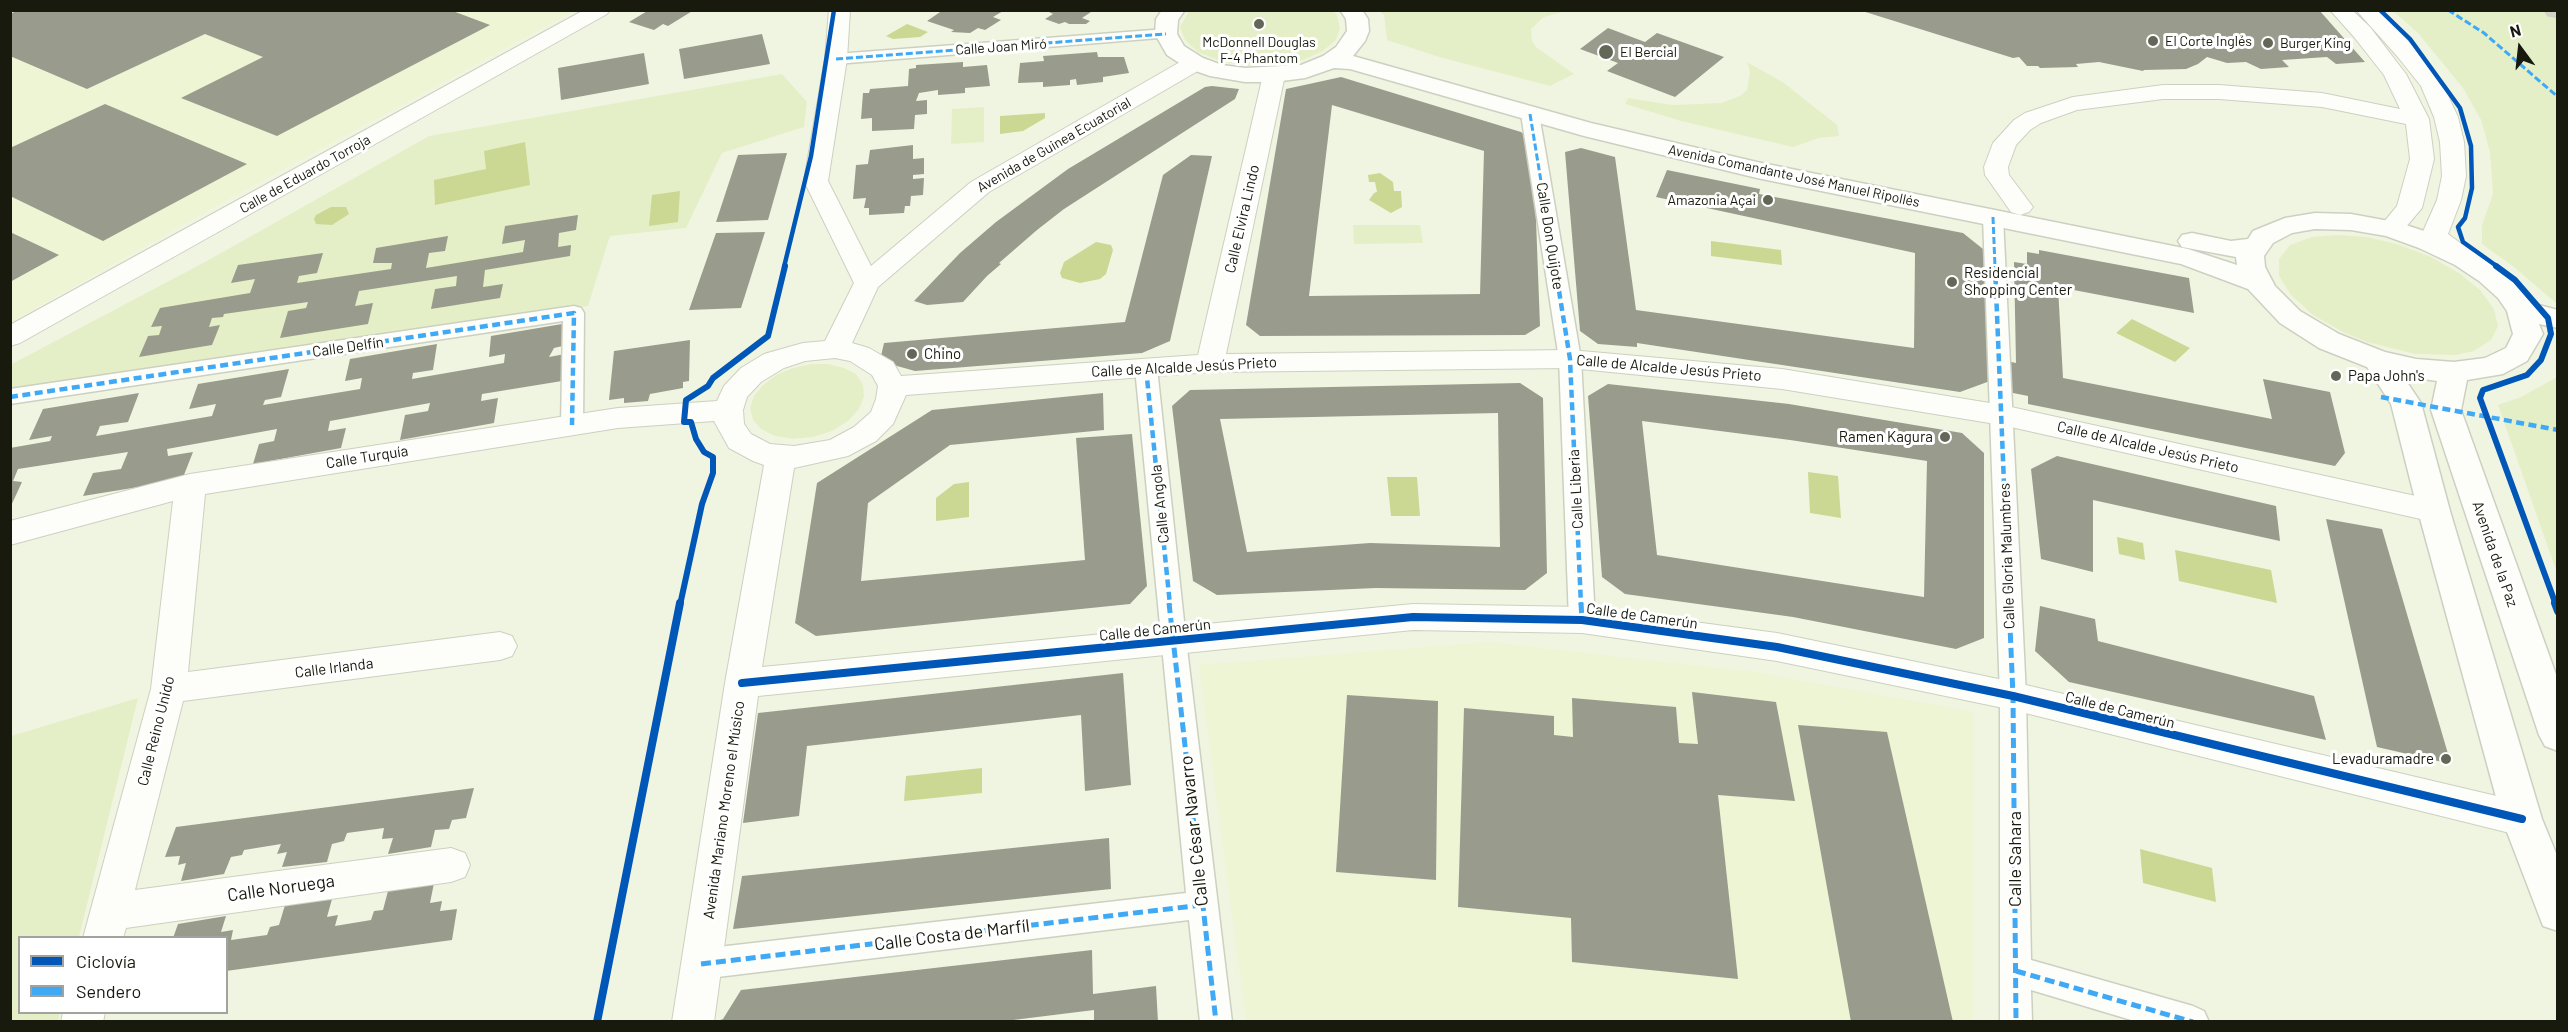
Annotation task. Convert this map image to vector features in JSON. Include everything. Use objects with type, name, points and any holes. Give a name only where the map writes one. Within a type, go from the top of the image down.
[{"type":"street","name":"Calle de Eduardo Torroja","points":[[10,337],[600,10]]},
{"type":"street","points":[[840,10],[836,59],[816,181],[867,284]]},
{"type":"street","points":[[1174,10],[1167,19],[1166,34],[1175,50],[1195,63],[1218,71],[1274,75],[1305,70],[1331,61],[1344,52],[1354,41],[1358,31],[1357,19],[1351,10]]},
{"type":"street","points":[[2340,10],[2362,32],[2395,74],[2417,119],[2422,159],[2409,208],[2391,230]]},
{"type":"street","points":[[2366,10],[2405,51],[2432,85],[2446,117],[2452,142],[2454,176],[2449,200],[2434,236],[2502,286],[2524,322],[2558,335]]},
{"type":"street","name":"Calle Joan Miró","points":[[836,59],[1166,34]]},
{"type":"street","name":"Avenida Comandante José Manuel Ripollés","points":[[1354,41],[1367,50],[1386,58],[1786,161],[2231,249],[2254,247]]},
{"type":"street","name":"Avenida Comandante José Manuel Ripollés","points":[[1331,61],[1350,62],[1374,68],[1633,142],[1757,170],[2188,257],[2259,283]]},
{"type":"street","name":"Avenida de Guinea Ecuatorial","points":[[835,349],[867,284],[980,187],[1195,63]]},
{"type":"street","name":"Calle Elvira Lindo","points":[[1210,363],[1274,75]]},
{"type":"street","points":[[2020,207],[1997,175],[1996,167],[2005,143],[2022,125],[2033,118],[2073,104],[2163,92],[2219,92],[2322,99],[2417,119]]},
{"type":"street","name":"Calle Don Quijote","points":[[1530,114],[1570,359]]},
{"type":"street","name":"Calle Gloria Malumbres","points":[[1993,217],[2013,696]]},
{"type":"street","points":[[2465,259],[2429,242],[2391,230],[2351,222],[2314,221],[2284,226],[2264,237],[2254,247],[2250,256],[2251,267],[2263,290],[2290,316],[2329,341],[2377,360],[2416,369],[2454,372],[2492,368],[2517,354],[2524,322]]},
{"type":"street","name":"Calle Delfín","points":[[10,397],[574,313],[572,425]]},
{"type":"street","points":[[2524,322],[2558,319]]},
{"type":"street","points":[[835,349],[860,354],[883,369],[892,386],[891,399],[883,417],[865,434],[837,449],[794,457],[764,454],[740,441],[729,425],[728,410],[734,393],[751,375],[774,361],[803,352],[835,349]]},
{"type":"street","name":"Calle de Alcalde Jesús Prieto","points":[[892,386],[1210,363],[1570,359],[1782,379],[2002,415],[2434,511]]},
{"type":"street","name":"Calle Liberia","points":[[1570,359],[1582,620]]},
{"type":"street","points":[[2377,360],[2406,403],[2434,511],[2522,819],[2558,912]]},
{"type":"street","name":"Calle Angola","points":[[1146,369],[1173,640]]},
{"type":"street","name":"Avenida de la Paz","points":[[2454,372],[2446,410],[2558,735]]},
{"type":"street","name":"Calle Turquía","points":[[10,533],[190,485],[618,418],[728,410]]},
{"type":"street","name":"Avenida Mariano Moreno el Músico","points":[[693,1022],[742,683],[781,457]]},
{"type":"street","name":"Calle Reino Unido","points":[[107,925],[169,689],[190,485]]},
{"type":"street","name":"Calle de Camerún","points":[[742,683],[1413,617],[1582,620],[1777,647],[2013,696],[2522,819]]},
{"type":"street","name":"Calle César Navarro","points":[[1173,640],[1216,1022]]},
{"type":"street","name":"Calle Irlanda","points":[[169,689],[500,646]]},
{"type":"street","name":"Calle Sahara","points":[[2013,696],[2016,1022]]},
{"type":"street","name":"Calle Noruega","points":[[107,925],[451,865]]},
{"type":"street","name":"Calle Costa de Marfíl","points":[[701,964],[1202,905]]},
{"type":"street","points":[[2016,971],[2193,1022]]},
{"type":"shaded area","points":[[2545,10],[2557,17],[2557,304],[2514,267],[2482,244],[2482,225],[2493,194],[2490,152],[2481,120],[2463,88],[2418,33],[2393,11]]},
{"type":"shaded area","points":[[11,11],[574,11],[218,205],[11,322]]},
{"type":"shaded area","points":[[1189,11],[1333,11],[1337,15],[1340,28],[1336,40],[1323,51],[1301,61],[1275,65],[1246,66],[1220,61],[1198,52],[1185,40],[1180,27]]},
{"type":"shaded area","points":[[1379,11],[1566,11],[1544,17],[1531,29],[1532,41],[1536,47],[1574,74],[1550,86],[1439,57],[1387,40],[1384,15]]},
{"type":"shaded area","points":[[907,24],[928,32],[920,37],[893,39],[886,36]]},
{"type":"shaded area","points":[[1747,62],[1784,83],[1837,125],[1839,136],[1819,138],[1793,147],[1681,121],[1625,104],[1628,98],[1672,105],[1721,103],[1740,96],[1747,90],[1750,72]]},
{"type":"shaded area","points":[[782,74],[807,102],[804,127],[722,153],[686,228],[610,236],[588,306],[11,390],[10,365],[205,262],[429,136]]},
{"type":"shaded area","points":[[984,107],[984,142],[951,144],[952,109]]},
{"type":"shaded area","points":[[1045,113],[1045,118],[1023,131],[1000,134],[1000,116]]},
{"type":"shaded area","points":[[525,142],[530,185],[435,205],[434,180],[486,169],[484,151]]},
{"type":"shaded area","points":[[1380,173],[1393,182],[1394,191],[1401,191],[1402,207],[1391,213],[1369,200],[1377,192],[1375,182],[1369,182],[1368,175]]},
{"type":"shaded area","points":[[680,191],[678,222],[649,226],[652,195]]},
{"type":"shaded area","points":[[331,207],[346,207],[349,214],[332,225],[316,224],[314,219],[316,215]]},
{"type":"shaded area","points":[[1353,225],[1420,225],[1423,243],[1354,244]]},
{"type":"shaded area","points":[[2338,235],[2368,237],[2400,245],[2431,257],[2459,273],[2480,290],[2494,309],[2498,326],[2491,340],[2474,351],[2456,355],[2415,354],[2367,342],[2313,315],[2291,295],[2279,276],[2279,259],[2290,245],[2312,237]]},
{"type":"shaded area","points":[[1711,241],[1781,250],[1782,265],[1711,256]]},
{"type":"shaded area","points":[[1096,242],[1111,245],[1113,250],[1106,274],[1100,279],[1080,283],[1062,278],[1060,273],[1064,262]]},
{"type":"shaded area","points":[[2132,319],[2190,348],[2175,362],[2116,333]]},
{"type":"shaded area","points":[[811,364],[828,364],[856,374],[863,385],[864,397],[859,409],[848,421],[832,431],[813,437],[793,439],[775,436],[761,429],[753,420],[750,408],[754,396],[776,375]]},
{"type":"shaded area","points":[[2557,377],[2557,573],[2498,405],[2521,397]]},
{"type":"shaded area","points":[[1808,472],[1838,476],[1841,518],[1810,513]]},
{"type":"shaded area","points":[[1387,477],[1417,477],[1420,516],[1391,516]]},
{"type":"shaded area","points":[[969,482],[969,517],[936,521],[936,498],[954,484]]},
{"type":"shaded area","points":[[2117,537],[2143,543],[2145,560],[2119,554]]},
{"type":"shaded area","points":[[2175,550],[2271,570],[2277,603],[2179,581]]},
{"type":"shaded area","points":[[1489,642],[1754,672],[1974,712],[1973,1021],[1246,1021],[1199,665]]},
{"type":"shaded area","points":[[138,698],[79,936],[18,936],[18,1014],[60,1014],[58,1021],[11,1021],[11,736]]},
{"type":"shaded area","points":[[982,768],[982,793],[904,801],[906,776]]},
{"type":"shaded area","points":[[2140,849],[2212,868],[2216,902],[2143,883]]},
{"type":"building","points":[[19,10],[450,10],[490,25],[277,136],[181,98],[263,57],[205,34],[87,89],[10,56],[10,14]]},
{"type":"building","points":[[649,10],[694,10],[668,26],[663,24],[654,30],[629,22]]},
{"type":"building","points":[[943,10],[1003,11],[993,17],[1001,20],[985,30],[978,28],[970,33],[951,32],[954,30],[927,21]]},
{"type":"building","points":[[1045,10],[1094,10],[1082,18],[1090,21],[1086,24],[1065,22],[1059,24],[1045,19],[1053,14]]},
{"type":"building","name":"El Corte Inglés","points":[[1859,10],[2319,10],[2365,62],[2336,64],[2327,57],[2282,60],[2289,67],[2261,69],[2246,62],[2227,63],[2207,57],[2186,69],[2143,71],[2099,62],[2076,64],[2078,67],[2040,68],[2027,66],[2019,57],[2013,58]]},
{"type":"building","points":[[1608,28],[1645,42],[1657,33],[1724,57],[1675,97],[1607,71],[1618,63],[1580,49]]},
{"type":"building","points":[[762,34],[770,64],[684,79],[679,49]]},
{"type":"building","points":[[1097,52],[1098,57],[1124,57],[1129,73],[1103,77],[1103,82],[1077,85],[1076,79],[1070,80],[1070,85],[1043,87],[1043,82],[1018,83],[1020,63],[1044,61],[1043,56]]},
{"type":"building","points":[[644,53],[649,84],[561,100],[558,68]]},
{"type":"building","points":[[963,62],[963,67],[987,65],[990,86],[965,88],[965,93],[938,95],[938,90],[919,93],[916,101],[927,100],[927,114],[915,115],[914,129],[872,131],[872,118],[861,119],[863,93],[869,93],[870,89],[908,86],[909,69],[916,68],[916,65]]},
{"type":"building","points":[[1341,77],[1521,132],[1533,141],[1540,326],[1525,335],[1260,336],[1246,325],[1286,89]],"holes":[[[1332,105],[1484,151],[1480,294],[1309,296]]]},
{"type":"building","points":[[1205,87],[1239,89],[1235,99],[1064,209],[999,263],[1001,264],[963,302],[927,305],[914,301],[960,253],[996,222],[1068,169]]},
{"type":"building","points":[[105,104],[247,164],[103,241],[10,196],[10,148]]},
{"type":"building","points":[[913,145],[913,159],[924,158],[924,174],[913,175],[913,179],[924,178],[923,195],[911,196],[910,206],[905,206],[904,213],[869,215],[869,208],[864,208],[866,198],[853,199],[856,165],[868,164],[870,150]]},
{"type":"building","name":"Residencial Shopping Center","points":[[1581,148],[1615,157],[1636,310],[1914,348],[1915,253],[1656,197],[1667,170],[1760,189],[1759,194],[1963,233],[1988,253],[1990,381],[1960,392],[1637,343],[1637,347],[1598,344],[1580,331],[1565,152]]},
{"type":"building","points":[[787,153],[768,220],[716,222],[738,155]]},
{"type":"building","points":[[1191,155],[1212,156],[1170,341],[1142,353],[915,371],[897,366],[881,356],[884,343],[1125,322],[1163,175]]},
{"type":"building","points":[[578,215],[576,230],[559,233],[558,247],[571,245],[570,256],[485,270],[483,287],[503,284],[500,298],[431,309],[435,289],[456,286],[457,276],[359,291],[355,306],[373,303],[368,324],[280,338],[288,311],[306,308],[308,302],[224,314],[223,317],[212,318],[209,327],[220,325],[212,345],[139,357],[148,336],[159,335],[162,326],[151,327],[160,308],[250,293],[255,279],[231,283],[238,265],[323,253],[317,273],[299,276],[297,283],[391,269],[392,263],[373,263],[376,248],[448,236],[445,251],[429,253],[426,268],[523,252],[525,240],[502,244],[505,226]]},
{"type":"building","points":[[10,232],[59,255],[10,282]]},
{"type":"building","points":[[765,232],[741,308],[689,310],[716,233]]},
{"type":"building","points":[[2039,250],[2189,278],[2194,313],[2058,287],[2063,378],[2272,419],[2263,379],[2330,392],[2345,453],[2335,466],[2028,404],[2028,396],[2008,392],[2007,361],[2016,363],[2014,262],[2027,264],[2027,252],[2039,254]]},
{"type":"building","points":[[568,323],[567,345],[554,348],[549,357],[565,354],[562,381],[482,394],[481,401],[498,398],[494,423],[400,440],[405,415],[428,411],[430,403],[330,421],[328,431],[346,428],[341,448],[253,464],[259,444],[274,441],[277,429],[167,449],[168,456],[193,452],[182,480],[83,496],[93,473],[121,469],[128,452],[18,469],[13,481],[22,482],[10,508],[10,448],[50,441],[52,436],[29,440],[43,409],[139,393],[128,422],[100,426],[96,436],[212,416],[216,404],[189,409],[198,384],[289,369],[281,397],[265,400],[263,405],[360,389],[362,378],[345,381],[350,359],[437,344],[433,370],[413,373],[412,379],[504,363],[505,354],[489,357],[491,336]]},
{"type":"building","points":[[690,340],[689,381],[683,382],[683,388],[650,394],[648,401],[624,403],[624,398],[609,400],[614,351]]},
{"type":"building","points":[[1520,383],[1543,398],[1547,573],[1525,590],[1376,588],[1217,595],[1193,581],[1172,406],[1190,390]],"holes":[[[1498,413],[1500,547],[1370,543],[1247,552],[1220,419]]]},
{"type":"building","points":[[1608,384],[1789,404],[1962,433],[1984,453],[1984,638],[1956,649],[1793,617],[1625,594],[1602,577],[1588,396]],"holes":[[[1642,421],[1927,461],[1924,597],[1657,555]]]},
{"type":"building","points":[[1103,393],[1104,430],[950,445],[868,503],[861,581],[1085,560],[1076,438],[1132,434],[1147,586],[1130,604],[816,636],[795,623],[817,483],[932,410]]},
{"type":"building","points":[[2057,456],[2276,506],[2280,541],[2093,500],[2093,572],[2041,559],[2031,469]]},
{"type":"building","points":[[2326,519],[2382,529],[2451,764],[2377,747]]},
{"type":"building","points":[[2040,606],[2095,619],[2098,641],[2314,696],[2326,740],[2069,682],[2035,651]]},
{"type":"building","points":[[1123,673],[1131,785],[1085,791],[1081,715],[807,746],[799,816],[743,823],[758,713]]},
{"type":"building","points":[[1692,692],[1776,702],[1795,801],[1718,795],[1738,979],[1572,962],[1571,918],[1458,907],[1464,708],[1554,716],[1554,735],[1573,737],[1572,698],[1676,707],[1679,743],[1698,744]]},
{"type":"building","points":[[1347,695],[1438,701],[1436,880],[1336,872]]},
{"type":"building","points":[[1798,725],[1887,732],[1953,1022],[1851,1022]]},
{"type":"building","points":[[474,788],[466,818],[452,820],[449,829],[435,830],[431,847],[388,854],[393,838],[382,839],[384,828],[347,833],[344,841],[332,844],[327,862],[282,867],[287,852],[277,854],[281,844],[244,850],[242,855],[231,857],[224,874],[181,881],[186,863],[178,865],[180,856],[165,857],[176,827]]},
{"type":"building","points":[[1109,838],[1111,889],[733,929],[742,876]]},
{"type":"building","points":[[434,883],[430,903],[442,901],[440,911],[457,909],[452,940],[228,971],[228,936],[174,936],[178,924],[226,916],[221,932],[233,930],[231,940],[267,935],[270,927],[279,925],[285,905],[332,899],[327,917],[338,915],[335,926],[371,920],[374,911],[383,910],[388,891]]},
{"type":"building","points":[[1092,950],[1093,994],[1156,986],[1158,1022],[1094,1022],[1094,1010],[997,1022],[715,1022],[723,1019],[741,990]]},
{"type":"marked path","points":[[2448,10],[2484,33],[2558,97]]},
{"type":"marked path","points":[[836,59],[1166,34]]},
{"type":"marked path","points":[[1530,114],[1570,359],[1582,620]]},
{"type":"marked path","points":[[1993,217],[2013,696],[2016,1022]]},
{"type":"marked path","points":[[10,397],[574,313],[572,425]]},
{"type":"marked path","points":[[1146,368],[1173,640],[1216,1022]]},
{"type":"marked path","points":[[2381,397],[2558,430]]},
{"type":"marked path","points":[[701,964],[1202,905]]},
{"type":"marked path","points":[[2016,971],[2193,1022]]},
{"type":"cycle path","points":[[597,1022],[691,549],[702,504],[713,473],[713,457],[704,452],[696,439],[691,422],[684,422],[686,400],[708,386],[713,378],[768,336],[811,156],[834,10]]},
{"type":"cycle path","points":[[2380,10],[2410,39],[2460,108],[2471,146],[2472,188],[2465,218],[2458,227],[2463,242],[2515,280],[2548,318],[2551,334],[2541,360],[2527,375],[2483,390],[2480,398],[2558,611]]},
{"type":"cycle path","points":[[742,683],[1413,617],[1582,620],[1777,647],[2013,696],[2522,819]]},
{"type":"place","name":"McDonnell Douglas F-4 Phantom","points":[[1259,24]]},
{"type":"place","name":"El Corte Inglés","points":[[2153,41]]},
{"type":"place","name":"Burger King","points":[[2268,43]]},
{"type":"place","name":"El Bercial","points":[[1606,52]]},
{"type":"place","name":"Amazonia Açai","points":[[1768,200]]},
{"type":"place","name":"Residencial Shopping Center","points":[[1952,282]]},
{"type":"place","name":"Chino","points":[[912,354]]},
{"type":"place","name":"Papa John's","points":[[2336,376]]},
{"type":"place","name":"Ramen Kagura","points":[[1945,437]]},
{"type":"place","name":"Levaduramadre","points":[[2446,759]]}]
